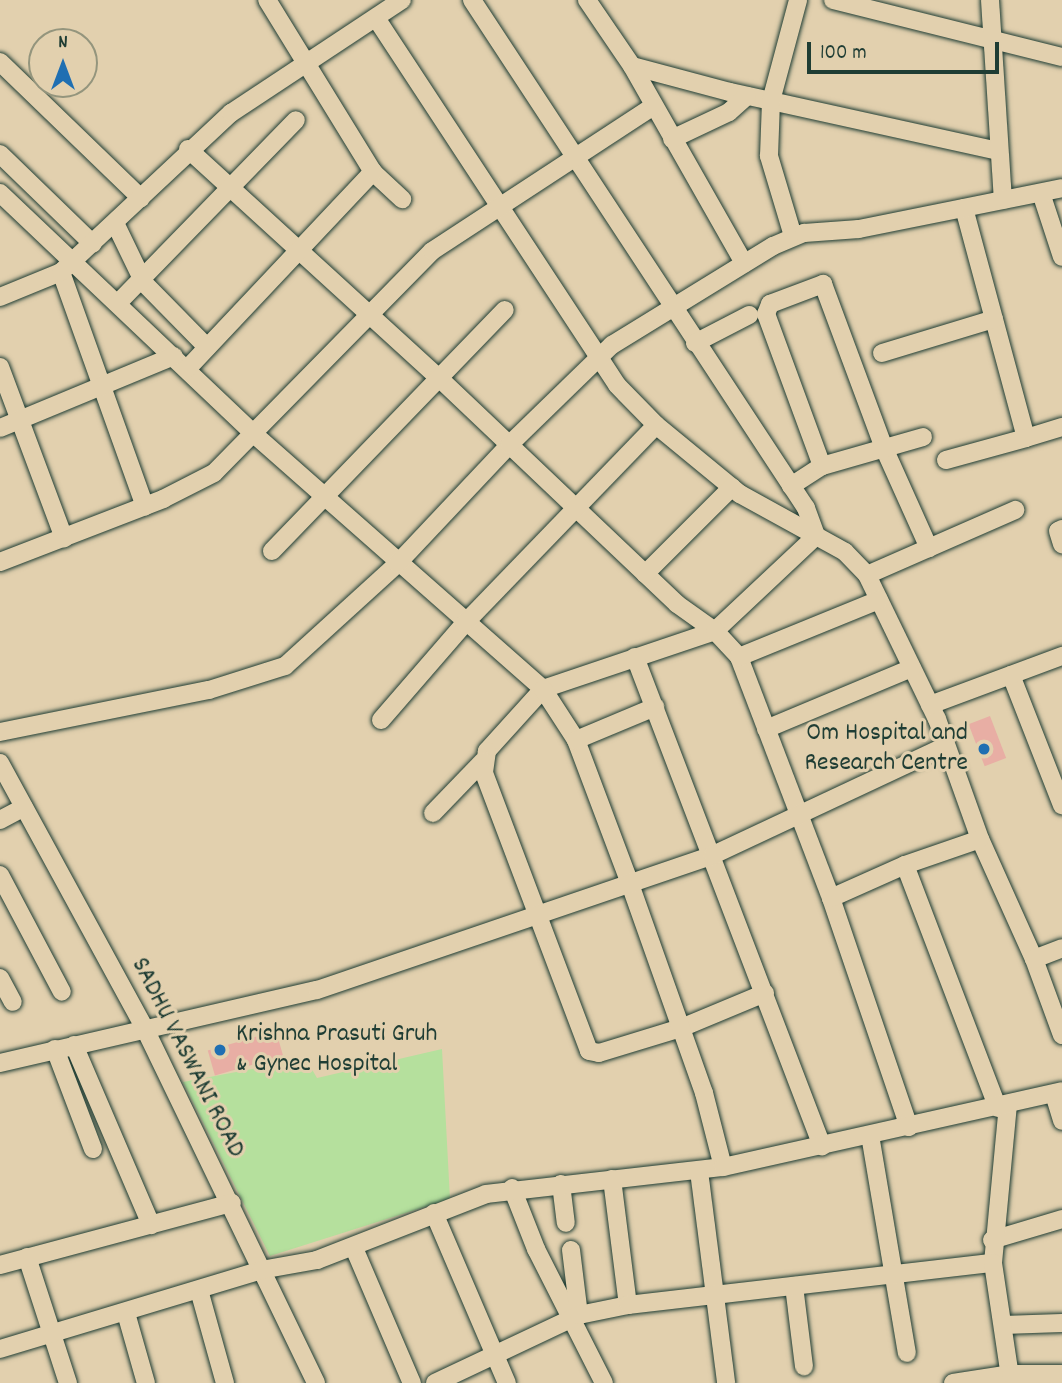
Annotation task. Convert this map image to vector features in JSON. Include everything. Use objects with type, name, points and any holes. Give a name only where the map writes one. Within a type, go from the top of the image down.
[{"type":"street","points":[[267,0],[305,66],[373,172],[402,199]]},
{"type":"street","points":[[0,297],[68,267],[188,149],[231,113],[402,0]]},
{"type":"street","points":[[472,0],[576,156],[695,344],[807,508],[816,536]]},
{"type":"street","points":[[587,0],[632,66],[744,263]]},
{"type":"street","points":[[793,236],[772,176],[771,102],[798,0]]},
{"type":"street","points":[[990,0],[1003,200]]},
{"type":"street","points":[[846,2],[1062,57]]},
{"type":"street","points":[[376,18],[597,358],[656,425],[732,487],[845,552],[867,575],[930,705],[980,839],[1034,959],[1062,1035]]},
{"type":"street","points":[[0,62],[141,198]]},
{"type":"street","points":[[632,66],[771,102],[999,150]]},
{"type":"street","points":[[672,139],[729,112],[747,96]]},
{"type":"street","points":[[0,562],[145,506],[214,473],[255,435],[432,251],[654,106]]},
{"type":"street","points":[[118,303],[296,120]]},
{"type":"street","points":[[188,149],[438,377],[677,604],[715,631],[739,657],[831,898],[909,1127]]},
{"type":"street","points":[[0,155],[93,244]]},
{"type":"street","points":[[0,428],[181,362],[207,347],[301,252],[373,172]]},
{"type":"street","points":[[0,732],[209,690],[285,666],[397,564],[509,444],[597,358],[671,307],[793,236],[859,229],[1062,188]]},
{"type":"street","points":[[0,193],[68,267],[118,303],[325,499],[543,689],[576,740],[681,1028],[723,1167]]},
{"type":"street","points":[[1041,193],[1062,257]]},
{"type":"street","points":[[964,208],[1026,438]]},
{"type":"street","points":[[115,223],[141,280],[207,347]]},
{"type":"street","points":[[68,267],[104,388],[145,506]]},
{"type":"street","points":[[822,466],[766,314],[770,304],[823,284],[884,448],[929,548]]},
{"type":"street","points":[[272,551],[505,310]]},
{"type":"street","points":[[695,344],[749,315]]},
{"type":"street","points":[[882,353],[994,319]]},
{"type":"street","points":[[0,367],[64,538]]},
{"type":"street","points":[[381,720],[465,623],[656,425]]},
{"type":"street","points":[[946,460],[1062,427]]},
{"type":"street","points":[[791,486],[822,466],[923,437]]},
{"type":"street","points":[[645,574],[732,487]]},
{"type":"street","points":[[867,575],[1015,510]]},
{"type":"street","points":[[1062,530],[1058,531],[1062,544]]},
{"type":"street","points":[[433,813],[483,761],[543,689],[715,631],[816,536]]},
{"type":"street","points":[[739,657],[879,600]]},
{"type":"street","points":[[930,705],[1062,656]]},
{"type":"street","points":[[635,657],[713,855],[822,1146]]},
{"type":"street","points":[[766,729],[912,668]]},
{"type":"street","points":[[1011,675],[1062,805]]},
{"type":"street","points":[[576,740],[655,707]]},
{"type":"street","points":[[0,1063],[317,990],[713,855],[946,746]]},
{"type":"street","points":[[483,761],[534,915],[589,1051],[599,1053],[681,1028],[765,993]]},
{"type":"street","name":"SADHU VASWANI ROAD","points":[[0,763],[145,1030],[232,1203],[316,1383]]},
{"type":"street","points":[[0,820],[24,807]]},
{"type":"street","points":[[831,898],[905,866],[980,839]]},
{"type":"street","points":[[905,866],[1003,1106],[992,1240],[1011,1379]]},
{"type":"street","points":[[0,875],[62,992]]},
{"type":"street","points":[[1034,959],[1062,948]]},
{"type":"street","points":[[0,978],[13,1002]]},
{"type":"street","points":[[74,1045],[151,1225]]},
{"type":"street","points":[[55,1049],[93,1149]]},
{"type":"street","points":[[0,1349],[54,1336],[261,1270],[354,1248],[434,1213],[512,1188],[723,1167],[1058,1092],[1062,1121]]},
{"type":"street","points":[[870,1135],[873,1172],[895,1274],[907,1353]]},
{"type":"street","points":[[699,1171],[726,1383]]},
{"type":"street","points":[[612,1179],[628,1305]]},
{"type":"street","points":[[561,1184],[566,1223]]},
{"type":"street","points":[[512,1188],[536,1249],[576,1317],[604,1383]]},
{"type":"street","points":[[0,1265],[232,1203]]},
{"type":"street","points":[[434,1213],[507,1383]]},
{"type":"street","points":[[992,1240],[1062,1219]]},
{"type":"street","points":[[354,1248],[412,1383]]},
{"type":"street","points":[[570,1250],[576,1317]]},
{"type":"street","points":[[27,1257],[68,1383]]},
{"type":"street","points":[[435,1383],[576,1317],[628,1305],[993,1262]]},
{"type":"street","points":[[794,1286],[804,1366]]},
{"type":"street","points":[[199,1290],[225,1383]]},
{"type":"street","points":[[126,1313],[146,1383]]},
{"type":"street","points":[[1003,1325],[1062,1323]]},
{"type":"street","points":[[953,1383],[1062,1374]]},
{"type":"green space","points":[[442,1049],[450,1199],[270,1256],[183,1082],[306,1059],[317,1078]]},
{"type":"building","points":[[990,716],[1006,758],[985,766],[969,724]]},
{"type":"building","points":[[276,1031],[283,1056],[215,1076],[208,1051]]},
{"type":"place","name":"Om Hospital and Research Centre","points":[[984,749]]},
{"type":"place","name":"Krishna Prasuti Gruh & Gynec Hospital","points":[[220,1050]]}]
